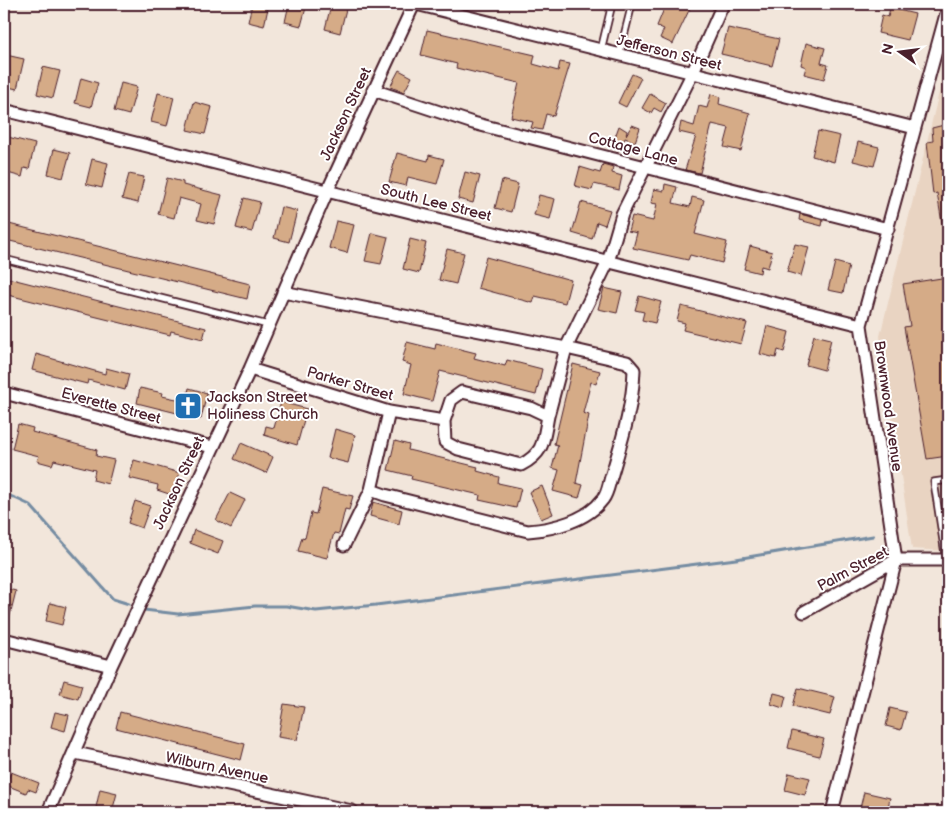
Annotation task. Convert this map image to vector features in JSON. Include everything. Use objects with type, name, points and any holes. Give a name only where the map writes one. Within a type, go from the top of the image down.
[{"type":"street","name":"Jefferson Street","points":[[415,4],[916,128]]},
{"type":"street","name":"Jackson Street","points":[[48,812],[111,666],[250,369],[373,90],[415,4]]},
{"type":"street","points":[[548,416],[531,408],[462,392],[451,400],[444,421],[445,442],[458,449],[520,465],[533,458],[542,449],[548,416],[566,348],[608,262],[622,214],[692,74],[722,4]]},
{"type":"street","name":"Brownwood Avenue","points":[[832,812],[896,560],[861,325],[948,7]]},
{"type":"street","name":"Cottage Lane","points":[[373,90],[473,123],[888,229]]},
{"type":"street","name":"South Lee Street","points":[[4,110],[861,325]]},
{"type":"street","points":[[283,292],[566,348],[627,362],[634,370],[633,390],[621,443],[604,499],[587,515],[549,530],[528,531],[370,490]]},
{"type":"street","name":"Parker Street","points":[[250,369],[389,412],[444,421]]},
{"type":"street","name":"Everette Street","points":[[4,393],[212,448]]},
{"type":"street","points":[[344,545],[370,490],[389,412]]},
{"type":"street","name":"Palm Street","points":[[804,612],[896,560],[947,560]]},
{"type":"street","points":[[4,639],[111,666]]},
{"type":"street","name":"Wilburn Avenue","points":[[75,753],[352,811]]},
{"type":"lane","points":[[601,51],[612,4]]},
{"type":"lane","points":[[619,56],[632,4]]},
{"type":"lane","points":[[4,259],[268,325]]},
{"type":"lane","points":[[947,560],[934,482],[948,480]]},
{"type":"shaded area","points":[[948,55],[948,551],[912,549],[880,336]]},
{"type":"building","points":[[252,4],[269,4],[264,26],[248,22]]},
{"type":"building","points":[[289,4],[307,4],[301,26],[285,22]]},
{"type":"building","points":[[666,4],[692,4],[673,44],[660,38],[664,29],[657,26]]},
{"type":"building","points":[[331,5],[346,9],[340,33],[325,29]]},
{"type":"building","points":[[890,8],[915,14],[908,40],[878,33],[882,15],[888,17]]},
{"type":"building","points":[[728,28],[779,39],[772,66],[721,54]]},
{"type":"building","points":[[427,30],[535,55],[533,64],[558,71],[560,62],[570,64],[554,116],[546,114],[542,130],[531,128],[533,122],[511,117],[519,83],[456,68],[457,64],[421,55]]},
{"type":"building","points":[[806,43],[825,48],[821,63],[828,65],[824,79],[804,74],[806,67],[801,65]]},
{"type":"building","points":[[6,55],[24,59],[17,89],[4,86]]},
{"type":"building","points":[[43,67],[60,71],[53,98],[37,94]]},
{"type":"building","points":[[399,70],[412,77],[404,92],[390,87]]},
{"type":"building","points":[[632,74],[641,78],[626,107],[618,103]]},
{"type":"building","points":[[81,78],[98,83],[91,107],[75,103]]},
{"type":"building","points":[[121,83],[137,87],[129,115],[114,111]]},
{"type":"building","points":[[158,93],[174,97],[167,126],[151,122]]},
{"type":"building","points":[[650,94],[666,103],[661,112],[654,108],[651,113],[642,108]]},
{"type":"building","points":[[711,94],[720,97],[719,104],[750,113],[741,151],[724,147],[729,128],[712,124],[700,173],[685,170],[696,136],[679,132],[681,122],[694,126],[699,106],[707,108]]},
{"type":"building","points":[[194,102],[212,107],[205,134],[187,130]]},
{"type":"building","points":[[948,124],[948,228],[943,229],[937,193],[933,194],[927,142],[933,141],[932,128]]},
{"type":"building","points":[[632,125],[640,128],[635,142],[625,138],[619,151],[611,148],[619,126],[627,131],[626,135]]},
{"type":"building","points":[[818,131],[840,136],[834,162],[812,156]]},
{"type":"building","points":[[4,136],[35,144],[29,169],[24,168],[22,177],[4,172]]},
{"type":"building","points":[[858,142],[879,147],[874,166],[853,161]]},
{"type":"building","points":[[54,149],[70,153],[63,178],[48,174]]},
{"type":"building","points":[[397,153],[428,161],[429,155],[444,159],[437,184],[408,177],[406,186],[389,182]]},
{"type":"building","points":[[92,159],[108,163],[102,188],[86,184]]},
{"type":"building","points":[[603,164],[613,167],[612,173],[622,176],[619,190],[594,184],[592,190],[575,186],[580,167],[600,173]]},
{"type":"building","points":[[465,172],[480,176],[473,203],[458,199]]},
{"type":"building","points":[[129,174],[144,177],[138,203],[122,199]]},
{"type":"building","points":[[167,178],[183,182],[183,185],[222,195],[214,224],[197,220],[201,204],[179,198],[174,218],[158,214]]},
{"type":"building","points":[[502,180],[518,184],[511,212],[495,208]]},
{"type":"building","points":[[665,184],[677,187],[673,203],[690,207],[692,197],[704,200],[695,234],[727,242],[722,263],[690,255],[688,260],[633,248],[637,233],[628,231],[632,216],[653,221],[657,204],[651,203],[654,189],[664,191]]},
{"type":"building","points":[[539,195],[555,199],[550,219],[534,215]]},
{"type":"building","points":[[244,198],[260,202],[252,232],[236,228]]},
{"type":"building","points":[[581,202],[610,210],[605,225],[597,222],[592,239],[572,233]]},
{"type":"building","points":[[281,207],[297,211],[289,242],[274,238]]},
{"type":"building","points":[[800,214],[823,220],[822,226],[799,220]]},
{"type":"building","points":[[336,221],[354,225],[347,253],[329,248]]},
{"type":"building","points":[[9,224],[250,284],[247,299],[6,240]]},
{"type":"building","points":[[372,233],[388,237],[381,264],[365,261]]},
{"type":"building","points":[[410,239],[426,243],[419,273],[403,269]]},
{"type":"building","points":[[795,244],[809,247],[801,276],[787,272]]},
{"type":"building","points":[[750,246],[772,252],[768,268],[761,266],[760,273],[744,269]]},
{"type":"building","points":[[447,249],[464,253],[456,284],[439,280]]},
{"type":"building","points":[[486,257],[571,280],[565,303],[535,296],[533,303],[478,288]]},
{"type":"building","points":[[835,262],[849,266],[843,293],[828,290]]},
{"type":"building","points":[[4,277],[206,328],[203,339],[171,331],[170,335],[4,294]]},
{"type":"building","points":[[948,277],[948,456],[927,459],[904,327],[910,326],[903,284]]},
{"type":"building","points":[[604,288],[622,292],[617,313],[598,309]]},
{"type":"building","points":[[639,296],[661,302],[655,323],[642,320],[644,312],[635,310]]},
{"type":"building","points":[[681,306],[747,323],[741,344],[683,330],[685,323],[677,321]]},
{"type":"building","points":[[767,326],[789,332],[784,352],[778,350],[776,358],[760,354]]},
{"type":"building","points":[[814,335],[831,339],[824,370],[806,365]]},
{"type":"building","points":[[407,342],[435,349],[436,343],[476,353],[474,358],[505,366],[507,360],[542,369],[536,395],[440,371],[432,401],[404,394],[411,365],[402,362]]},
{"type":"building","points":[[36,354],[105,374],[106,368],[129,374],[125,390],[88,380],[87,384],[32,370]]},
{"type":"building","points":[[573,364],[600,371],[596,384],[591,382],[583,413],[589,415],[576,483],[583,485],[579,498],[553,491],[559,470],[552,468],[558,445],[554,444]]},
{"type":"building","points":[[140,388],[163,393],[162,396],[186,401],[189,388],[207,393],[201,419],[137,403]]},
{"type":"building","points":[[281,402],[307,409],[297,445],[264,435],[266,426],[274,428]]},
{"type":"building","points":[[18,424],[33,428],[32,432],[97,450],[96,456],[114,460],[108,484],[93,480],[95,470],[54,460],[52,465],[37,461],[39,456],[12,449]]},
{"type":"building","points":[[335,429],[355,435],[348,463],[328,458]]},
{"type":"building","points":[[395,441],[409,445],[408,450],[478,467],[477,471],[499,477],[498,483],[521,488],[516,508],[479,500],[480,495],[411,479],[412,476],[388,470]]},
{"type":"building","points":[[241,443],[273,457],[266,473],[234,459]]},
{"type":"building","points":[[134,460],[180,473],[172,495],[157,490],[158,485],[129,478]]},
{"type":"building","points":[[542,486],[553,514],[541,519],[529,492]]},
{"type":"building","points":[[322,489],[353,496],[349,510],[345,509],[339,534],[334,533],[327,558],[298,551],[302,537],[305,538],[311,513],[316,514]]},
{"type":"building","points":[[230,493],[245,500],[231,528],[216,520]]},
{"type":"building","points":[[135,501],[150,506],[142,528],[128,523]]},
{"type":"building","points":[[373,502],[402,510],[399,524],[370,516]]},
{"type":"building","points":[[194,530],[223,541],[218,554],[190,543]]},
{"type":"building","points":[[4,588],[16,591],[7,627],[4,626]]},
{"type":"building","points":[[50,603],[66,607],[62,625],[46,621]]},
{"type":"building","points":[[64,680],[82,685],[78,699],[60,694]]},
{"type":"building","points":[[798,688],[835,697],[830,715],[793,706]]},
{"type":"building","points":[[774,693],[786,696],[783,708],[771,704]]},
{"type":"building","points":[[284,704],[304,707],[297,740],[278,737]]},
{"type":"building","points":[[890,708],[906,712],[901,730],[886,726]]},
{"type":"building","points":[[55,712],[69,715],[65,731],[51,727]]},
{"type":"building","points":[[120,712],[245,744],[241,760],[116,728]]},
{"type":"building","points":[[792,731],[824,739],[819,756],[788,748]]},
{"type":"building","points":[[11,772],[39,783],[36,792],[28,789],[26,793],[6,785]]},
{"type":"building","points":[[789,773],[810,778],[805,795],[785,790]]},
{"type":"building","points":[[100,789],[117,793],[112,812],[95,812]]},
{"type":"building","points":[[864,792],[890,798],[887,812],[860,808]]},
{"type":"waterway","points":[[4,493],[30,505],[113,599],[129,604]]},
{"type":"waterway","points":[[144,610],[178,614],[255,606],[286,606],[316,611],[376,605],[736,559],[873,536]]},
{"type":"place","name":"Jackson Street Holiness Church","points":[[188,406]]}]
